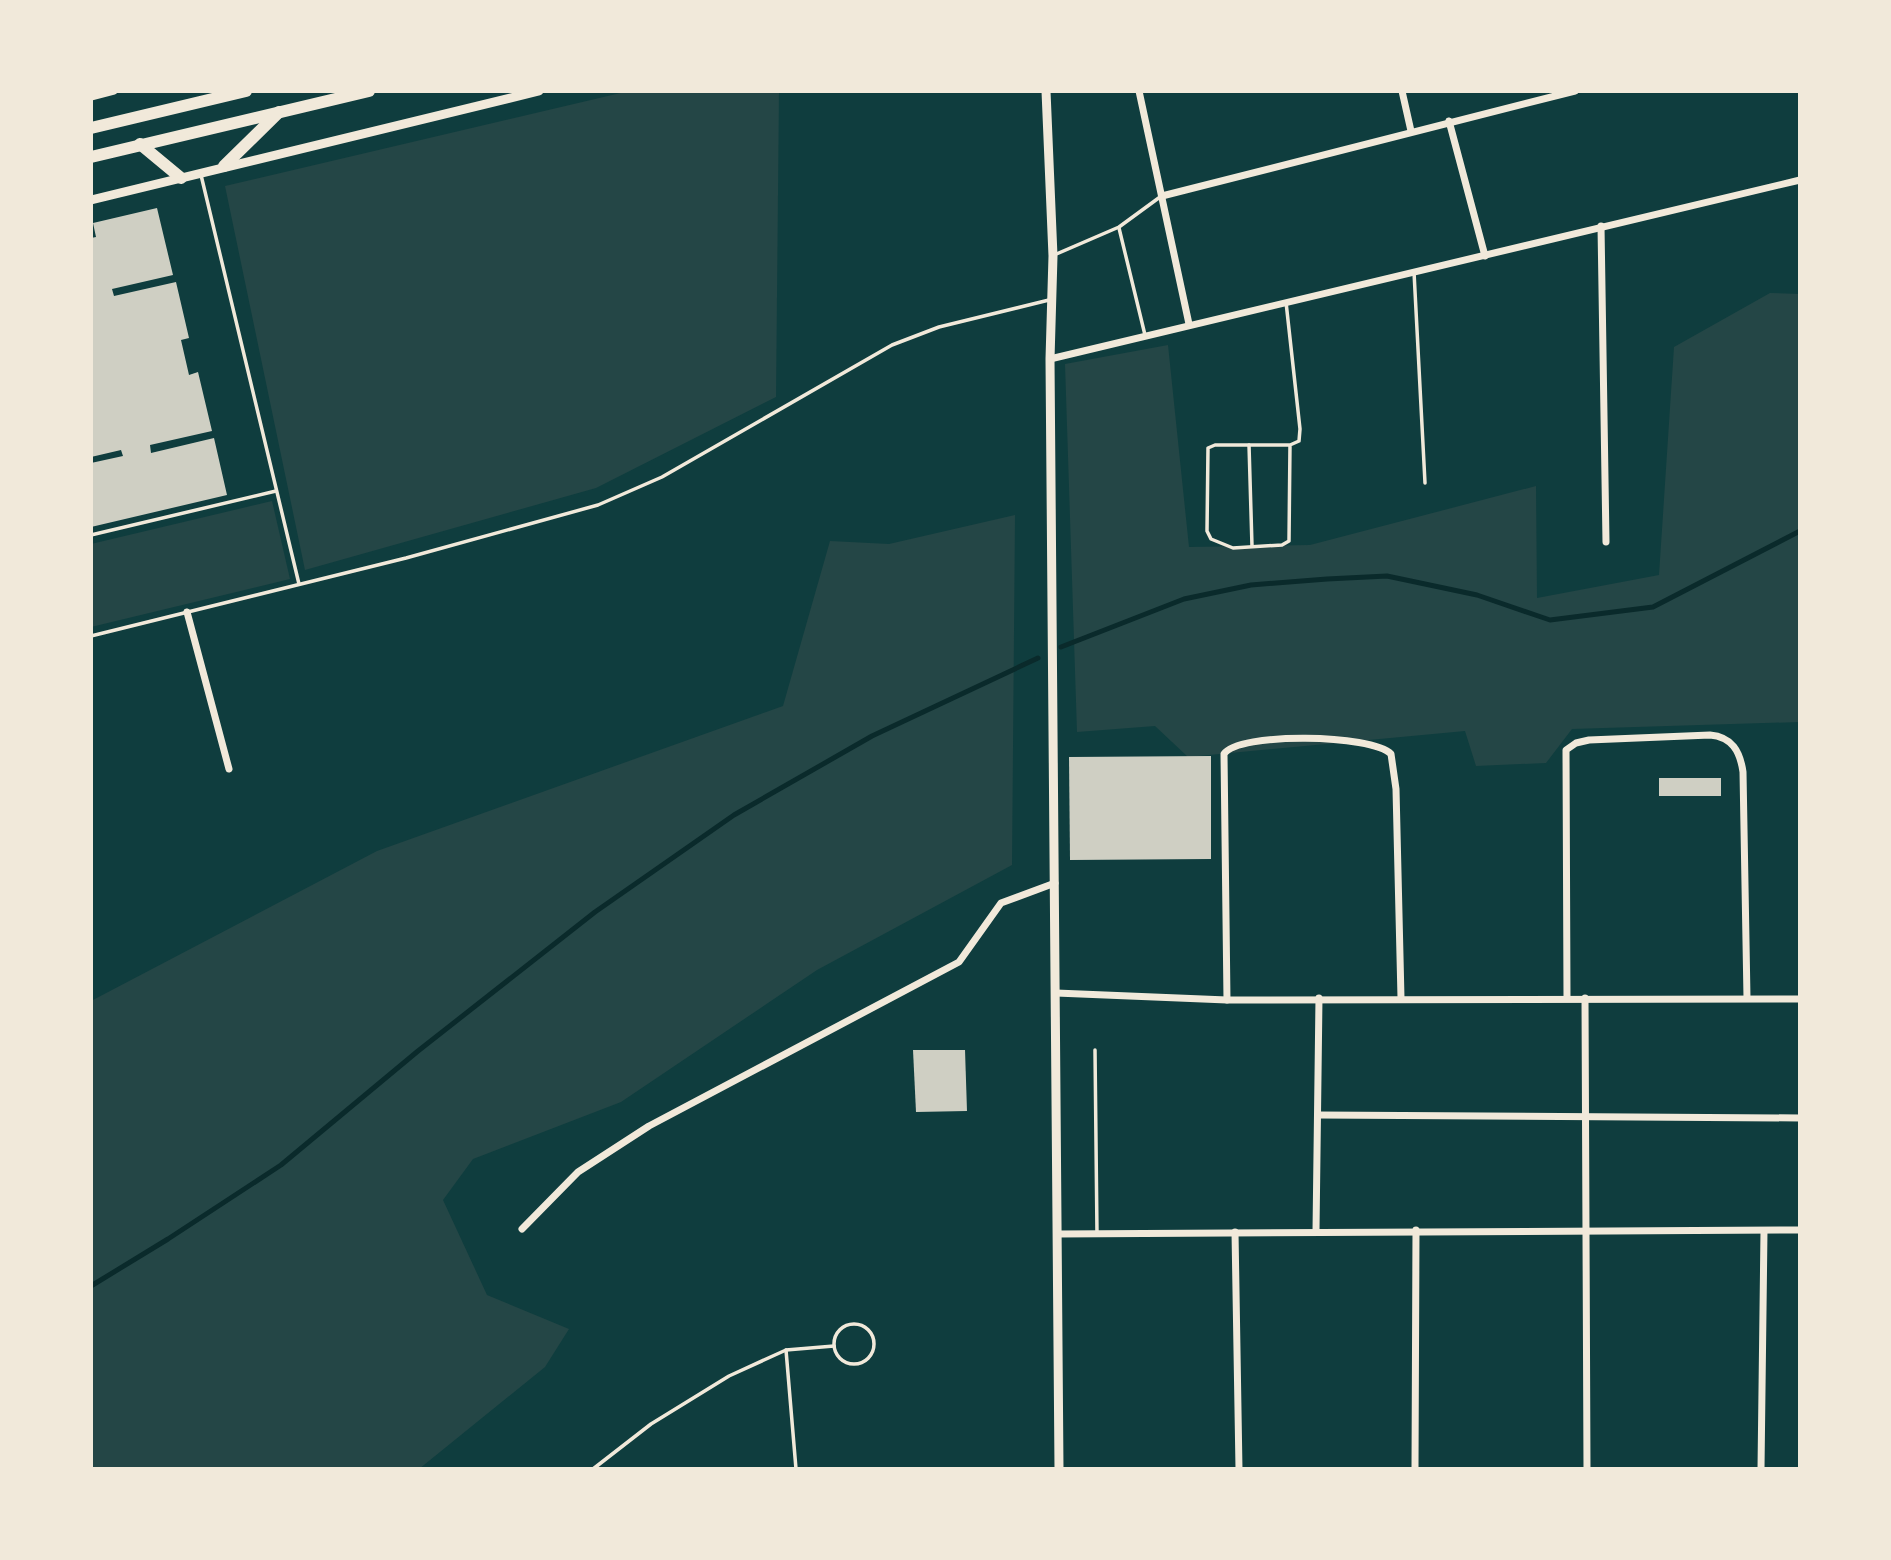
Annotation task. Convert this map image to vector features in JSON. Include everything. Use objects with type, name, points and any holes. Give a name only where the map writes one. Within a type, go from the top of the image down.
[{"type":"highway","points":[[91,128],[246,91]]},
{"type":"highway","points":[[91,157],[369,91]]},
{"type":"highway","points":[[224,166],[280,112]]},
{"type":"highway","points":[[140,144],[181,178]]},
{"type":"street","points":[[91,97],[114,91]]},
{"type":"street","points":[[91,200],[539,91]]},
{"type":"street","points":[[1046,91],[1053,256],[1051,359],[1059,1469]]},
{"type":"street","points":[[1139,91],[1189,324]]},
{"type":"street","points":[[1402,91],[1411,131]]},
{"type":"street","points":[[1162,196],[1575,91]]},
{"type":"street","points":[[1449,121],[1485,256]]},
{"type":"street","points":[[1051,359],[1800,180]]},
{"type":"street","points":[[1601,226],[1606,542]]},
{"type":"street","points":[[187,612],[229,769]]},
{"type":"street","points":[[1567,998],[1566,750],[1576,743],[1590,740],[1690,736],[1721,736],[1734,746],[1741,757],[1745,796],[1747,998]]},
{"type":"street","points":[[1227,1000],[1223,802],[1227,750],[1236,746],[1288,739],[1346,739],[1385,749],[1391,754],[1396,789],[1401,998]]},
{"type":"street","points":[[522,1229],[590,1164],[649,1126],[959,962],[1001,903],[1055,883]]},
{"type":"street","points":[[1056,993],[1227,1000],[1800,999]]},
{"type":"street","points":[[1316,1231],[1319,998]]},
{"type":"street","points":[[1585,998],[1587,1469]]},
{"type":"street","points":[[1319,1115],[1800,1118]]},
{"type":"street","points":[[1415,1469],[1416,1230]]},
{"type":"street","points":[[1058,1234],[1800,1230]]},
{"type":"street","points":[[1761,1469],[1764,1231]]},
{"type":"street","points":[[1235,1232],[1239,1469]]},
{"type":"lane","points":[[200,173],[299,584]]},
{"type":"lane","points":[[1053,256],[1119,228],[1162,196]]},
{"type":"lane","points":[[1119,228],[1145,335]]},
{"type":"lane","points":[[1414,272],[1424,483]]},
{"type":"lane","points":[[91,636],[598,505],[662,477],[892,345],[939,327],[1051,299]]},
{"type":"lane","points":[[1286,302],[1300,429],[1299,441],[1290,445],[1215,445],[1208,448],[1208,531],[1218,544],[1233,548],[1282,545],[1290,541],[1290,445]]},
{"type":"lane","points":[[1249,445],[1252,547]]},
{"type":"lane","points":[[91,535],[276,491]]},
{"type":"lane","points":[[1095,1050],[1097,1234]]},
{"type":"lane","points":[[849,1324],[858,1324],[873,1336],[871,1354],[864,1361],[845,1362],[834,1346],[840,1329],[849,1324]]},
{"type":"lane","points":[[593,1469],[651,1424],[729,1376],[786,1350],[834,1346]]},
{"type":"lane","points":[[786,1350],[796,1469]]},
{"type":"shaded area","points":[[629,91],[779,91],[776,397],[596,488],[305,570],[225,186]]},
{"type":"shaded area","points":[[1770,293],[1800,294],[1800,722],[1572,729],[1546,763],[1476,766],[1465,731],[1188,757],[1155,726],[1077,732],[1065,364],[1168,345],[1189,547],[1310,545],[1536,486],[1537,598],[1659,575],[1674,347]]},
{"type":"shaded area","points":[[272,501],[290,579],[91,627],[91,544]]},
{"type":"shaded area","points":[[1015,515],[1012,865],[817,970],[621,1102],[473,1159],[443,1200],[487,1295],[569,1329],[545,1367],[419,1469],[91,1469],[91,1001],[377,851],[783,706],[830,541],[889,544]]},
{"type":"building","points":[[157,208],[173,275],[112,289],[114,296],[176,282],[189,338],[181,340],[189,375],[198,372],[212,431],[150,445],[151,453],[214,438],[227,495],[91,527],[91,463],[123,456],[121,450],[91,457],[91,238],[96,237],[93,223]]},
{"type":"building","points":[[1211,756],[1211,859],[1070,860],[1069,757]]},
{"type":"building","points":[[1659,778],[1721,778],[1721,796],[1659,796]]},
{"type":"building","points":[[913,1050],[965,1050],[967,1111],[916,1112]]},
{"type":"waterway","points":[[1061,647],[1184,599],[1251,585],[1327,579],[1387,576],[1477,595],[1550,620],[1653,607],[1800,531]]},
{"type":"waterway","points":[[91,1286],[281,1165],[418,1051],[595,912],[734,815],[872,736],[1038,658]]}]
